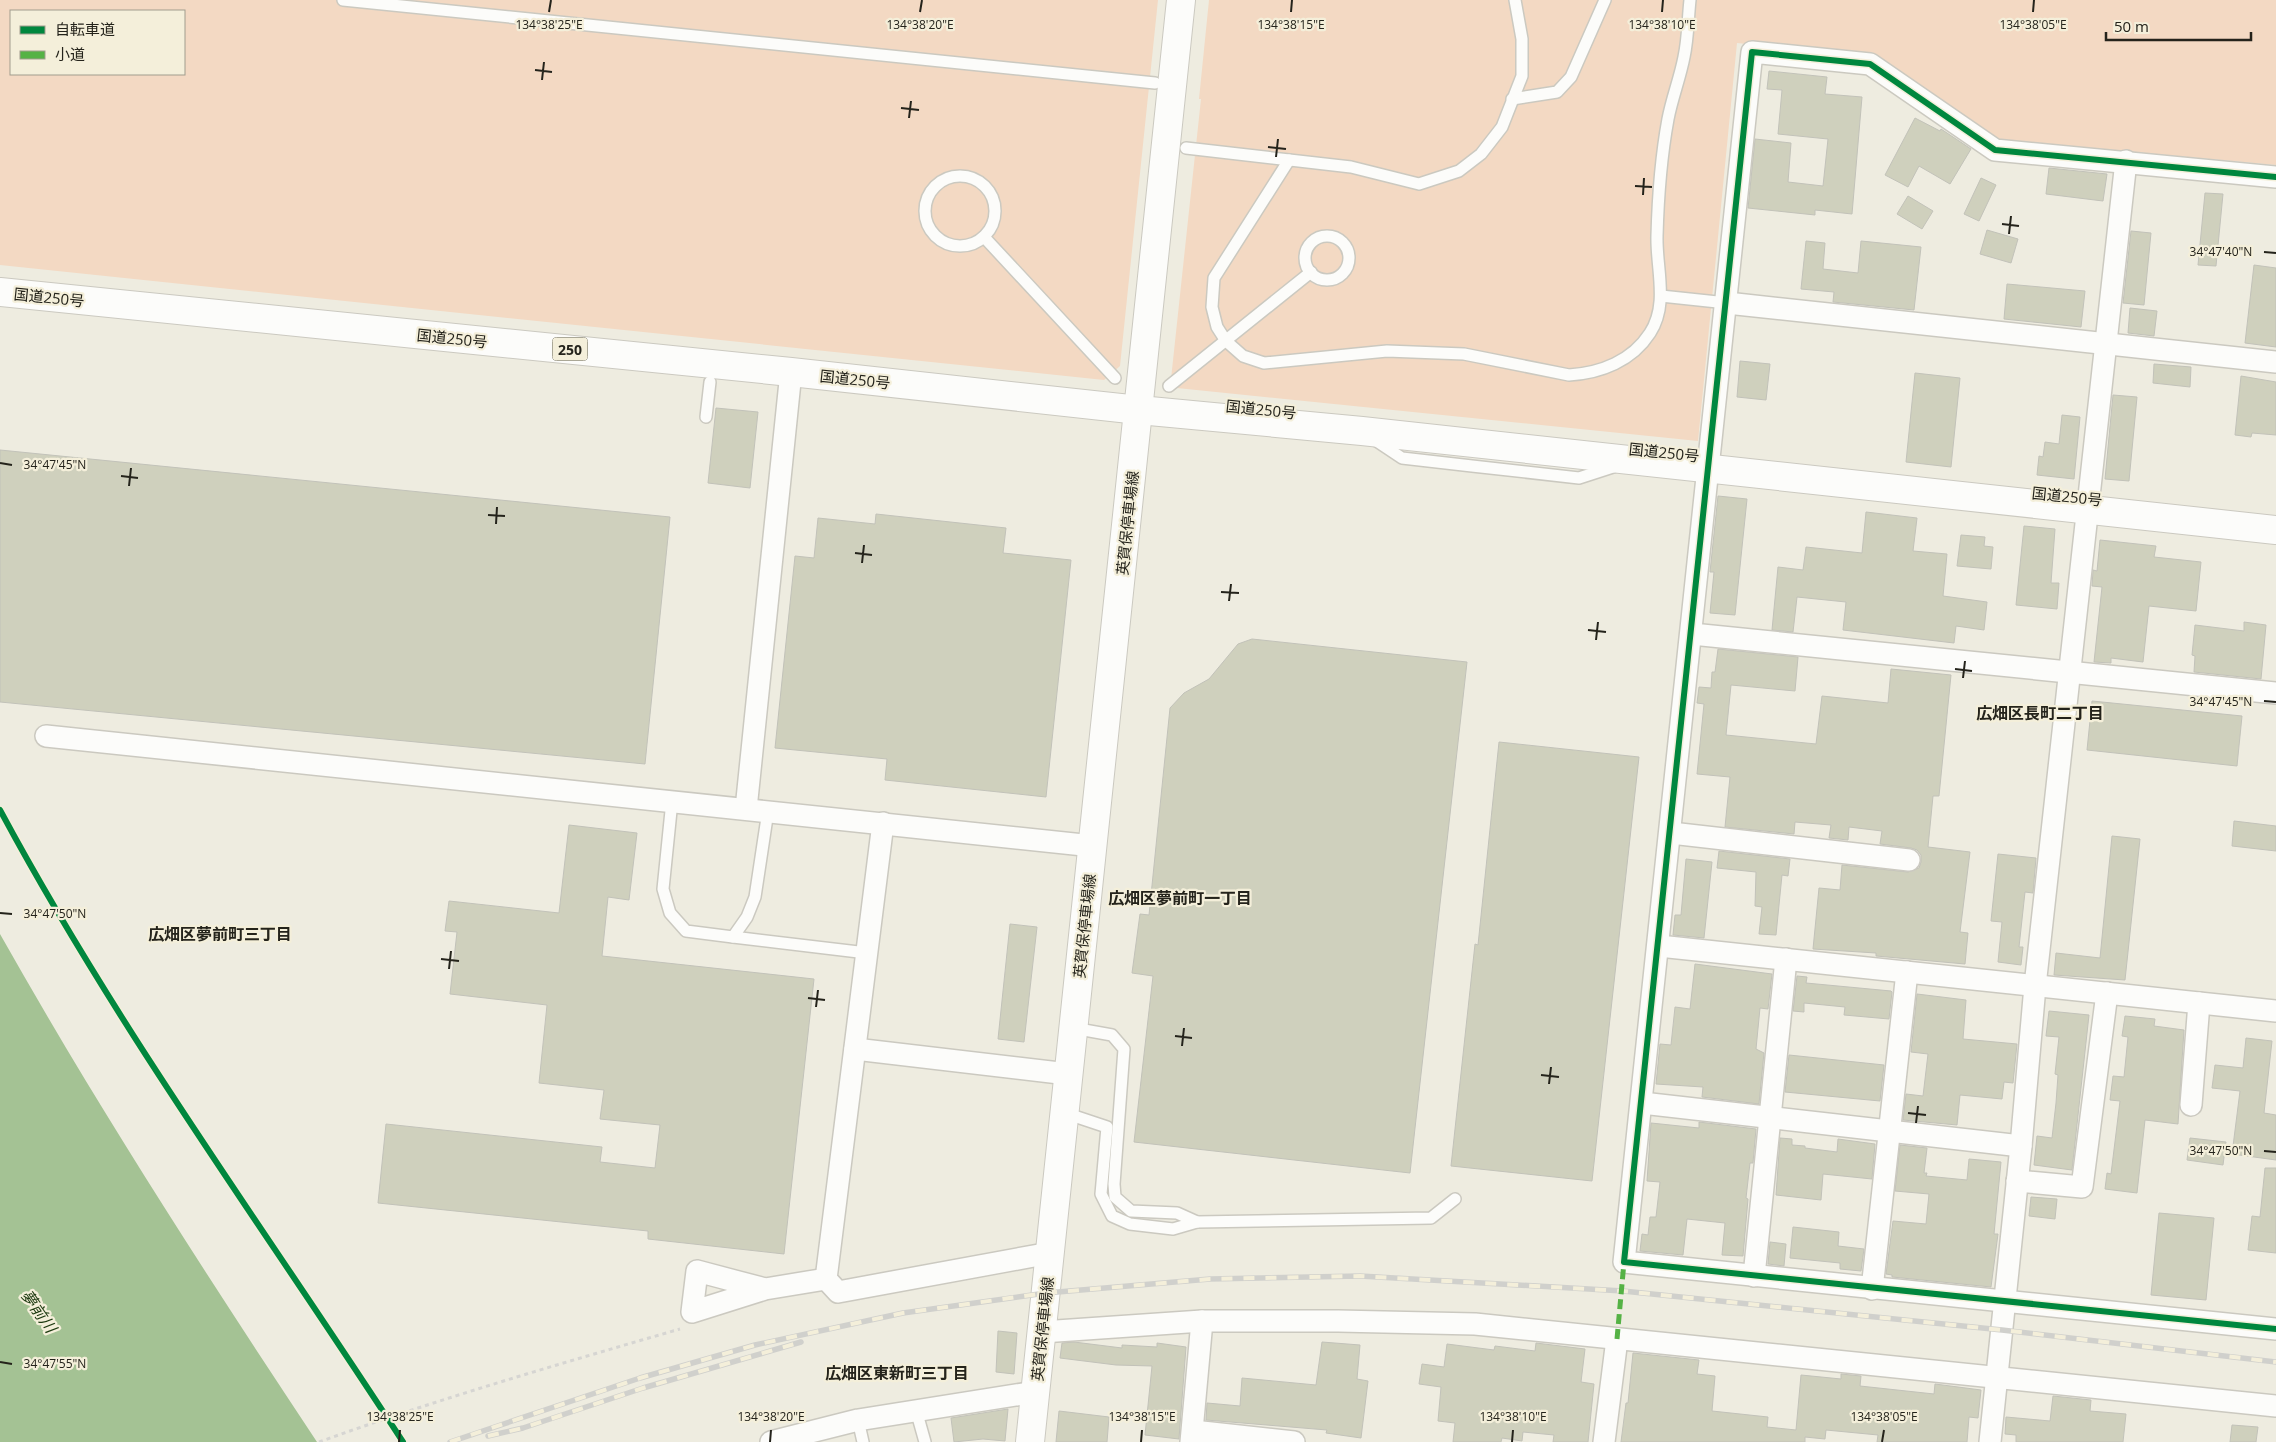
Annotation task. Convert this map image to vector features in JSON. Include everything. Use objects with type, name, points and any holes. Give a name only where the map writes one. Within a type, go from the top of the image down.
[{"type":"main road","name":"英賀保停車場線","points":[[1030,1442],[1181,0]]},
{"type":"main road","name":"国道250号","points":[[0,292],[791,372],[1139,410],[1362,431],[2276,530]]},
{"type":"street","points":[[2276,177],[2126,161],[1995,150],[1870,64],[1752,52],[1671,833],[1624,1262],[2276,1329]]},
{"type":"street","points":[[1990,1442],[2021,1146],[2035,986],[2126,161]]},
{"type":"street","points":[[1727,303],[2276,362]]},
{"type":"street","points":[[746,809],[791,372]]},
{"type":"street","points":[[1692,634],[2276,693]]},
{"type":"street","points":[[46,736],[1093,846]]},
{"type":"street","points":[[883,823],[826,1278],[838,1292],[1050,1253]]},
{"type":"street","points":[[1671,833],[1910,860]]},
{"type":"street","points":[[1659,946],[2276,1011]]},
{"type":"street","points":[[1754,1276],[1786,959]]},
{"type":"street","points":[[1872,1288],[1907,972]]},
{"type":"street","points":[[2017,1181],[2082,1187],[2108,993]]},
{"type":"street","points":[[2191,1105],[2199,1003]]},
{"type":"street","points":[[855,1048],[1068,1074]]},
{"type":"street","points":[[1642,1103],[2021,1146]]},
{"type":"street","points":[[765,1289],[697,1271],[692,1312],[765,1289],[826,1278]]},
{"type":"street","points":[[1202,1321],[1192,1436],[1294,1442]]},
{"type":"street","points":[[1042,1332],[1202,1321],[1475,1324],[2276,1406]]},
{"type":"street","points":[[1604,1442],[1617,1339]]},
{"type":"street","points":[[771,1442],[858,1420],[1035,1392]]},
{"type":"lane","points":[[343,0],[1156,83]]},
{"type":"lane","points":[[1186,148],[1351,167],[1419,184],[1459,171],[1481,154],[1502,128],[1522,76],[1522,39],[1515,0]]},
{"type":"lane","points":[[1512,99],[1557,92],[1571,77],[1605,0]]},
{"type":"lane","points":[[1289,160],[1214,278],[1212,307],[1217,327],[1226,340],[1243,356],[1264,363],[1387,351],[1464,354],[1569,375],[1586,374],[1615,364],[1636,351],[1651,332],[1661,296],[1656,239],[1659,202],[1668,119],[1685,55],[1690,0]]},
{"type":"lane","points":[[960,176],[976,179],[986,186],[992,195],[995,212],[991,228],[984,237],[974,244],[962,246],[950,245],[935,236],[925,221],[924,208],[927,197],[933,187],[943,179],[960,176]]},
{"type":"lane","points":[[984,237],[1115,378]]},
{"type":"lane","points":[[1169,386],[1311,272]]},
{"type":"lane","points":[[1661,296],[1727,303]]},
{"type":"lane","points":[[706,417],[710,382]]},
{"type":"lane","points":[[672,801],[663,889],[670,913],[686,931],[867,953]]},
{"type":"lane","points":[[733,937],[747,918],[755,897],[768,811]]},
{"type":"lane","points":[[1073,1028],[1112,1035],[1124,1049],[1114,1184],[1115,1197],[1131,1211],[1177,1213],[1197,1222]]},
{"type":"lane","points":[[1065,1113],[1107,1127],[1102,1194],[1112,1216],[1130,1224],[1172,1229],[1197,1222],[1431,1218],[1455,1199]]},
{"type":"lane","points":[[916,1410],[925,1442]]},
{"type":"lane","points":[[858,1420],[863,1442]]},
{"type":"path","points":[[318,1442],[387,1417],[530,1372],[694,1325],[692,1312]]},
{"type":"shaded area","points":[[0,0],[1158,0],[1120,366],[1104,380],[0,265]]},
{"type":"shaded area","points":[[1209,0],[2276,0],[2276,165],[1992,139],[1873,57],[1737,43],[1698,441],[1177,388],[1171,379],[1201,99],[1199,99]]},
{"type":"water","name":"夢前川","points":[[0,934],[114,1127],[317,1442],[0,1442]]},
{"type":"building","points":[[1769,71],[1827,77],[1825,94],[1862,97],[1852,214],[1815,210],[1815,215],[1748,208],[1755,139],[1791,143],[1788,182],[1823,186],[1828,139],[1778,134],[1782,90],[1767,89]]},
{"type":"building","points":[[1915,118],[1940,131],[1941,129],[1971,149],[1950,184],[1919,166],[1908,187],[1885,175]]},
{"type":"building","points":[[2049,168],[2107,174],[2103,201],[2046,194]]},
{"type":"building","points":[[1981,178],[1996,185],[1979,221],[1964,214]]},
{"type":"building","points":[[2205,193],[2223,194],[2216,266],[2198,265]]},
{"type":"building","points":[[1908,196],[1933,211],[1922,229],[1897,214]]},
{"type":"building","points":[[1987,230],[2018,239],[2011,263],[1980,254]]},
{"type":"building","points":[[2131,231],[2151,233],[2144,305],[2123,303]]},
{"type":"building","points":[[1806,241],[1825,243],[1823,269],[1858,273],[1861,241],[1921,247],[1914,310],[1833,302],[1834,292],[1801,289]]},
{"type":"building","points":[[2254,265],[2276,268],[2276,347],[2245,343]]},
{"type":"building","points":[[2007,284],[2085,291],[2081,327],[2004,319]]},
{"type":"building","points":[[2130,308],[2157,311],[2154,336],[2128,333]]},
{"type":"building","points":[[1740,361],[1770,364],[1766,400],[1737,397]]},
{"type":"building","points":[[2154,364],[2191,367],[2190,387],[2153,383]]},
{"type":"building","points":[[1915,373],[1960,378],[1951,467],[1906,462]]},
{"type":"building","points":[[2241,376],[2276,382],[2276,435],[2252,433],[2251,437],[2235,435]]},
{"type":"building","points":[[2113,395],[2137,397],[2129,481],[2105,479]]},
{"type":"building","points":[[716,408],[758,412],[750,488],[708,483]]},
{"type":"building","points":[[2062,415],[2080,417],[2074,479],[2037,475],[2039,456],[2043,457],[2045,442],[2059,444]]},
{"type":"building","points":[[0,450],[670,517],[645,764],[0,702]]},
{"type":"building","points":[[1718,496],[1747,499],[1735,615],[1710,613],[1714,572],[1710,572]]},
{"type":"building","points":[[1866,512],[1917,518],[1913,551],[1947,554],[1943,596],[1987,602],[1984,630],[1956,626],[1954,643],[1843,630],[1846,602],[1797,597],[1793,632],[1772,630],[1778,567],[1803,570],[1806,547],[1862,553]]},
{"type":"building","points":[[876,514],[1006,528],[1003,553],[1071,560],[1046,797],[885,780],[887,759],[775,748],[795,556],[814,558],[818,518],[875,524]]},
{"type":"building","points":[[2024,526],[2055,529],[2051,583],[2059,583],[2057,609],[2016,605]]},
{"type":"building","points":[[1961,535],[1985,537],[1984,546],[1993,547],[1991,569],[1957,566]]},
{"type":"building","points":[[2100,540],[2156,546],[2154,557],[2201,562],[2196,611],[2149,606],[2143,662],[2111,658],[2111,663],[2094,662],[2102,587],[2092,586],[2093,570],[2097,571]]},
{"type":"building","points":[[2244,622],[2266,625],[2261,679],[2194,672],[2195,656],[2192,655],[2195,625],[2244,631]]},
{"type":"building","points":[[1252,639],[1467,662],[1410,1173],[1134,1142],[1153,976],[1132,973],[1140,914],[1149,915],[1170,708],[1184,693],[1209,679],[1238,644]]},
{"type":"building","points":[[1718,649],[1798,657],[1795,691],[1731,685],[1726,735],[1816,744],[1822,696],[1888,703],[1891,669],[1951,675],[1939,796],[1933,796],[1928,847],[1970,852],[1960,932],[1968,933],[1965,964],[1876,956],[1876,953],[1813,949],[1819,888],[1840,890],[1842,865],[1908,872],[1919,868],[1921,855],[1917,850],[1911,848],[1880,844],[1882,831],[1849,827],[1848,840],[1829,838],[1831,825],[1795,822],[1794,834],[1725,827],[1730,777],[1697,774],[1704,704],[1697,703],[1699,687],[1711,688],[1712,672],[1715,672]]},
{"type":"building","points":[[2092,701],[2242,716],[2237,766],[2087,750]]},
{"type":"building","points":[[1499,742],[1639,757],[1592,1181],[1451,1166],[1475,944],[1478,945]]},
{"type":"building","points":[[2234,821],[2276,826],[2276,851],[2232,846]]},
{"type":"building","points":[[569,825],[637,833],[629,900],[608,897],[602,956],[814,979],[784,1254],[648,1239],[648,1231],[378,1203],[386,1124],[602,1147],[600,1162],[655,1168],[660,1125],[600,1119],[604,1090],[539,1083],[547,1005],[450,994],[457,932],[445,931],[449,901],[559,913]]},
{"type":"building","points":[[2112,836],[2140,839],[2125,980],[2054,975],[2056,953],[2100,958]]},
{"type":"building","points":[[1719,851],[1790,859],[1788,876],[1782,875],[1776,935],[1759,934],[1762,907],[1755,906],[1756,872],[1717,868]]},
{"type":"building","points":[[1998,854],[2036,858],[2033,893],[2025,892],[2019,947],[2023,947],[2021,965],[1998,962],[2002,922],[1991,921]]},
{"type":"building","points":[[1686,859],[1712,862],[1704,938],[1673,935],[1675,915],[1681,915]]},
{"type":"building","points":[[1010,924],[1037,927],[1024,1042],[998,1039]]},
{"type":"building","points":[[1695,964],[1772,974],[1768,1009],[1760,1008],[1756,1049],[1764,1053],[1759,1104],[1702,1097],[1703,1087],[1656,1084],[1660,1044],[1671,1045],[1675,1007],[1690,1009]]},
{"type":"building","points":[[1797,976],[1807,977],[1806,983],[1891,991],[1889,1019],[1844,1015],[1845,1007],[1804,1003],[1804,1012],[1793,1011]]},
{"type":"building","points":[[1917,994],[1966,1000],[1963,1039],[2017,1044],[2013,1083],[2004,1082],[2002,1099],[1960,1095],[1957,1125],[1903,1120],[1906,1094],[1923,1096],[1928,1054],[1911,1052]]},
{"type":"building","points":[[2049,1011],[2089,1015],[2072,1170],[2034,1165],[2037,1136],[2052,1138],[2056,1103],[2058,1075],[2055,1074],[2059,1037],[2046,1036]]},
{"type":"building","points":[[2125,1016],[2155,1019],[2154,1026],[2184,1030],[2178,1124],[2145,1120],[2137,1193],[2105,1189],[2107,1173],[2111,1174],[2120,1101],[2110,1100],[2113,1076],[2124,1077],[2128,1037],[2122,1036]]},
{"type":"building","points":[[2246,1038],[2272,1041],[2264,1113],[2276,1115],[2276,1160],[2232,1154],[2240,1091],[2212,1088],[2215,1065],[2243,1068]]},
{"type":"building","points":[[1789,1055],[1884,1065],[1880,1101],[1785,1092]]},
{"type":"building","points":[[1699,1122],[1756,1129],[1753,1163],[1750,1163],[1746,1198],[1748,1199],[1743,1256],[1722,1255],[1725,1223],[1687,1219],[1683,1255],[1640,1251],[1642,1234],[1648,1235],[1650,1217],[1656,1217],[1660,1182],[1647,1181],[1651,1123],[1699,1128]]},
{"type":"building","points":[[1780,1138],[1792,1139],[1792,1145],[1837,1152],[1838,1139],[1875,1144],[1872,1179],[1823,1174],[1821,1200],[1776,1195]]},
{"type":"building","points":[[2190,1138],[2226,1142],[2223,1165],[2187,1160]]},
{"type":"building","points":[[1900,1145],[1927,1148],[1924,1173],[1927,1173],[1926,1176],[1967,1180],[1969,1159],[2001,1162],[1994,1234],[1998,1234],[1991,1287],[1892,1277],[1892,1275],[1886,1274],[1893,1221],[1926,1224],[1929,1194],[1895,1191]]},
{"type":"building","points":[[2265,1168],[2276,1168],[2276,1253],[2248,1250],[2252,1216],[2260,1217]]},
{"type":"building","points":[[2031,1197],[2057,1199],[2055,1219],[2029,1216]]},
{"type":"building","points":[[2159,1213],[2214,1218],[2206,1300],[2151,1295]]},
{"type":"building","points":[[1793,1227],[1839,1232],[1838,1246],[1864,1249],[1861,1271],[1840,1269],[1840,1263],[1790,1258]]},
{"type":"building","points":[[1770,1242],[1786,1244],[1784,1266],[1768,1264]]},
{"type":"building","points":[[998,1331],[1017,1333],[1014,1374],[996,1372]]},
{"type":"building","points":[[1074,1342],[1122,1348],[1122,1345],[1157,1347],[1157,1343],[1186,1347],[1179,1439],[1145,1435],[1152,1366],[1116,1365],[1060,1358],[1062,1343]]},
{"type":"building","points":[[1322,1342],[1360,1345],[1357,1379],[1368,1381],[1361,1438],[1326,1433],[1327,1430],[1206,1420],[1207,1403],[1240,1406],[1242,1378],[1316,1385]]},
{"type":"building","points":[[1536,1343],[1585,1349],[1581,1382],[1594,1384],[1588,1442],[1553,1442],[1554,1435],[1523,1432],[1522,1441],[1502,1438],[1501,1442],[1453,1442],[1455,1423],[1438,1421],[1441,1387],[1419,1384],[1422,1364],[1444,1367],[1447,1344],[1494,1350],[1495,1346],[1535,1351]]},
{"type":"building","points":[[1633,1353],[1699,1360],[1697,1374],[1715,1376],[1712,1411],[1768,1417],[1767,1427],[1796,1430],[1801,1375],[1841,1379],[1841,1374],[1861,1376],[1860,1386],[1934,1394],[1935,1384],[1981,1390],[1978,1418],[1969,1417],[1967,1442],[1877,1442],[1878,1435],[1826,1430],[1825,1439],[1805,1437],[1805,1442],[1621,1442],[1626,1403],[1628,1403]]},
{"type":"building","points":[[2053,1396],[2091,1400],[2090,1411],[2126,1414],[2123,1442],[2016,1442],[2016,1435],[2005,1434],[2006,1417],[2050,1421]]},
{"type":"building","points":[[1008,1409],[1005,1441],[983,1439],[954,1442],[951,1418]]},
{"type":"building","points":[[1059,1411],[1109,1417],[1107,1442],[1056,1442]]},
{"type":"building","points":[[2232,1425],[2258,1427],[2256,1442],[2230,1442]]},
{"type":"railway","points":[[450,1442],[640,1378],[755,1345],[903,1313],[1046,1293],[1210,1279],[1360,1276],[1623,1291],[2002,1330],[2276,1362]]},
{"type":"railway","points":[[488,1436],[523,1428],[643,1388],[801,1342]]},
{"type":"marked path","points":[[1617,1339],[1624,1262]]},
{"type":"cycle path","points":[[2276,177],[1995,150],[1870,64],[1752,52],[1624,1262],[2276,1329]]},
{"type":"cycle path","points":[[0,810],[46,892],[144,1051],[403,1442]]},
{"type":"district","name":"広畑区長町二丁目","points":[[2040,713]]},
{"type":"district","name":"広畑区夢前町一丁目","points":[[1180,898]]},
{"type":"district","name":"広畑区夢前町三丁目","points":[[220,934]]},
{"type":"district","name":"広畑区東新町三丁目","points":[[897,1373]]}]
